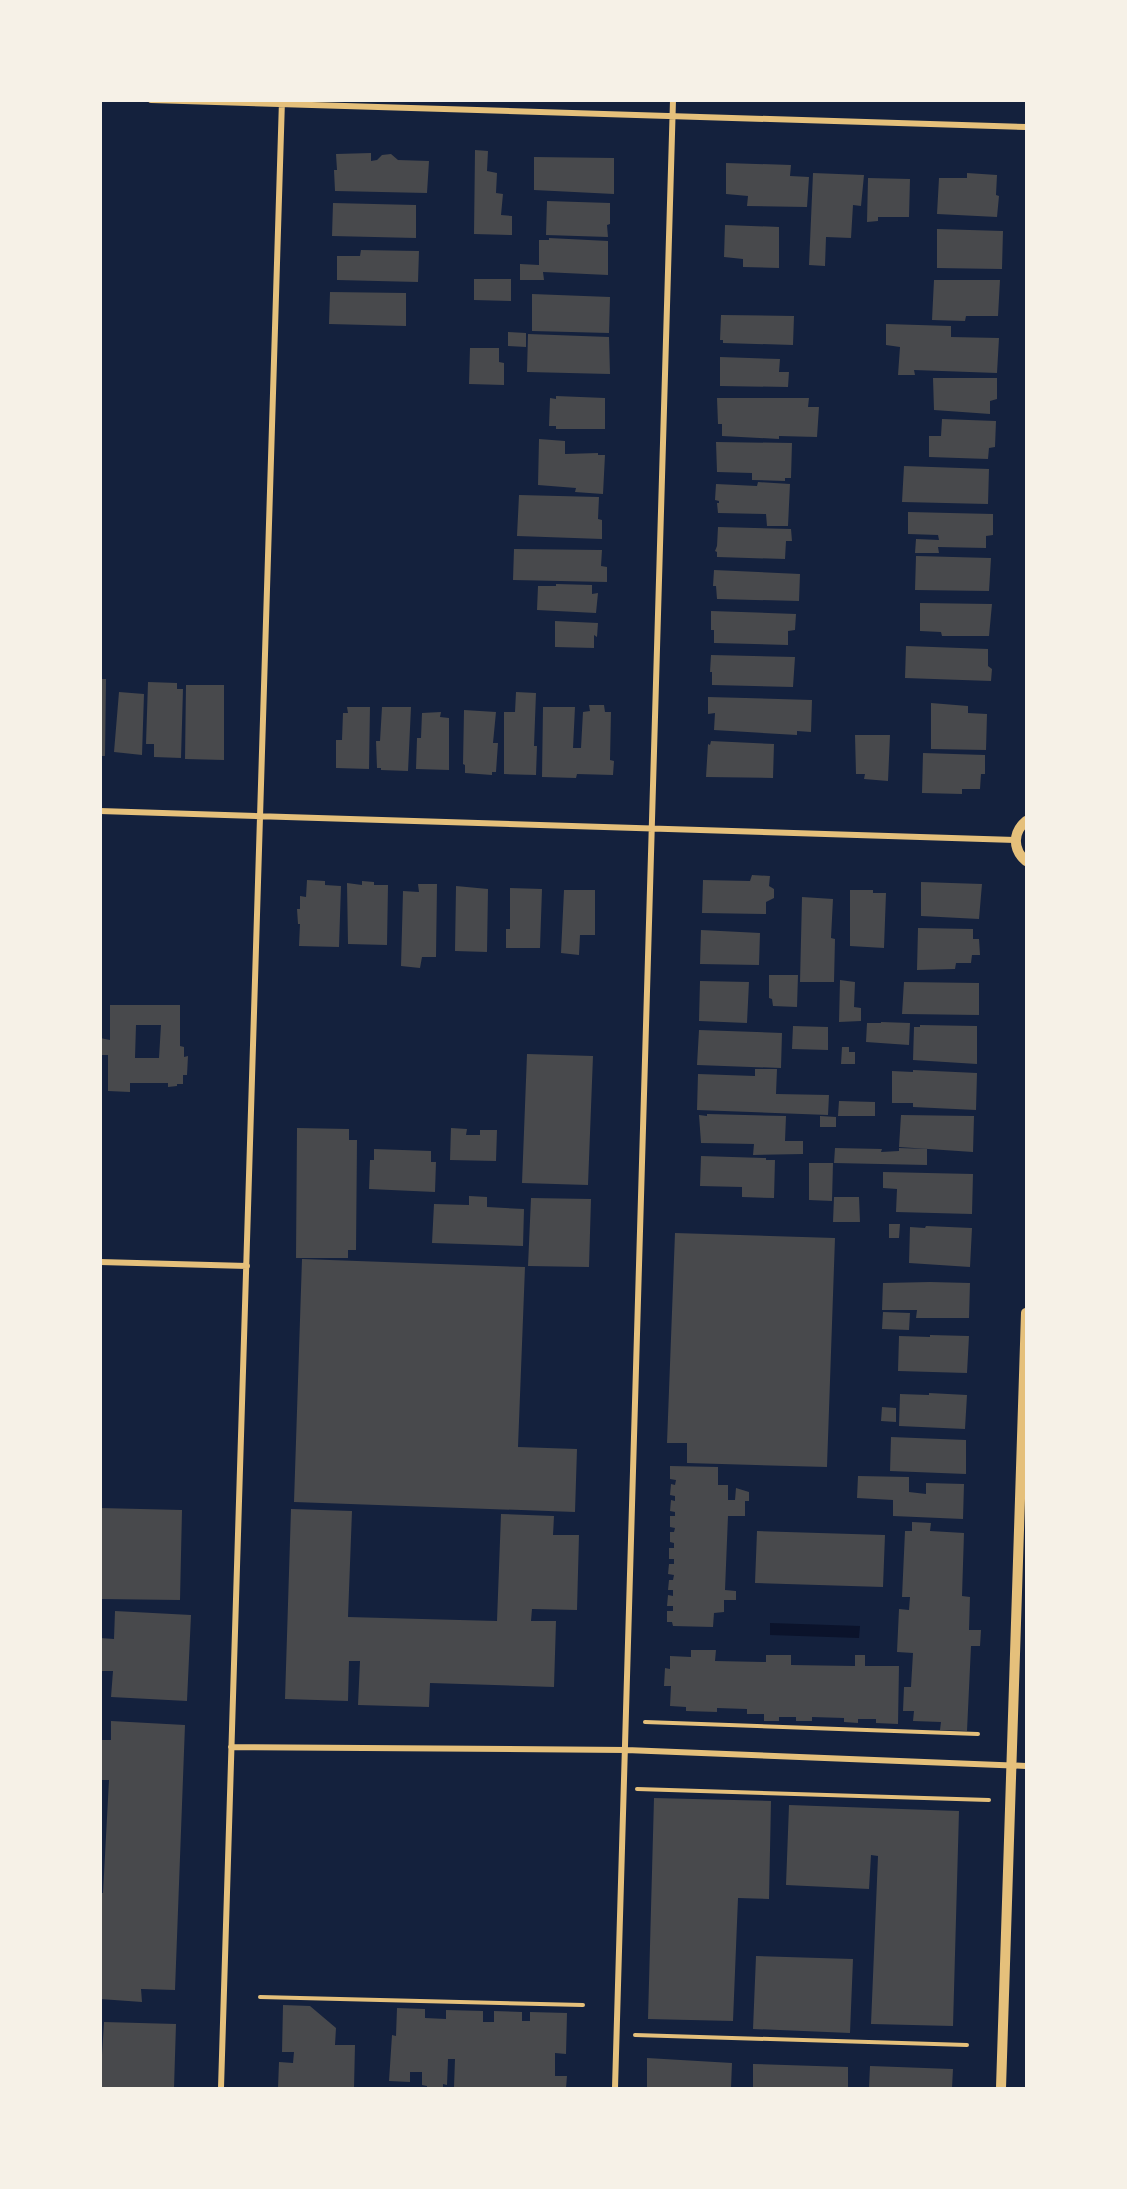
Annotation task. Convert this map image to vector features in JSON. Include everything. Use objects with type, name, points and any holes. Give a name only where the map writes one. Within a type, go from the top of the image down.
[{"type":"street","points":[[151,100],[1026,127]]},
{"type":"street","points":[[615,2088],[673,100]]},
{"type":"street","points":[[221,2088],[282,103]]},
{"type":"street","points":[[100,811],[1015,840]]},
{"type":"street","points":[[1026,821],[1021,826],[1015,840],[1017,849],[1026,861]]},
{"type":"street","points":[[100,1262],[247,1266]]},
{"type":"street","points":[[1001,2088],[1011,1766],[1025,1443],[1026,1313]]},
{"type":"street","points":[[231,1747],[626,1750],[1026,1766]]},
{"type":"path","points":[[645,1722],[978,1734]]},
{"type":"path","points":[[625,1788],[989,1800]]},
{"type":"path","points":[[260,1996],[582,2005]]},
{"type":"path","points":[[636,2035],[967,2045]]},
{"type":"water","points":[[770,1623],[860,1626],[859,1638],[770,1635]]},
{"type":"building","points":[[475,150],[488,151],[487,171],[497,173],[496,193],[503,194],[501,215],[512,216],[512,235],[474,234]]},
{"type":"building","points":[[371,153],[371,161],[377,160],[382,155],[391,154],[398,160],[429,161],[427,193],[335,191],[336,154]]},
{"type":"building","points":[[534,157],[614,158],[614,194],[534,190]]},
{"type":"building","points":[[726,163],[791,165],[790,176],[809,177],[807,207],[747,206],[748,196],[726,194]]},
{"type":"building","points":[[813,173],[864,175],[861,206],[853,205],[851,238],[826,237],[825,266],[809,265]]},
{"type":"building","points":[[967,173],[997,175],[996,195],[999,196],[997,217],[937,214],[939,178],[967,178]]},
{"type":"building","points":[[868,178],[910,179],[909,217],[878,217],[878,221],[867,222]]},
{"type":"building","points":[[547,201],[610,203],[608,237],[546,235]]},
{"type":"building","points":[[333,203],[416,205],[416,238],[332,236]]},
{"type":"building","points":[[725,225],[779,227],[779,268],[743,267],[743,259],[724,257]]},
{"type":"building","points":[[937,229],[1003,231],[1002,269],[937,268]]},
{"type":"building","points":[[549,238],[608,241],[608,275],[543,272],[544,280],[520,280],[520,264],[539,265],[539,240],[549,240]]},
{"type":"building","points":[[361,250],[419,251],[418,282],[337,280],[337,256],[360,256]]},
{"type":"building","points":[[474,279],[511,279],[511,301],[474,300]]},
{"type":"building","points":[[934,280],[1000,280],[998,316],[966,316],[965,321],[932,320]]},
{"type":"building","points":[[330,292],[406,293],[406,326],[329,324]]},
{"type":"building","points":[[532,294],[610,297],[609,333],[532,331]]},
{"type":"building","points":[[721,315],[794,316],[793,345],[723,343],[723,340],[720,340]]},
{"type":"building","points":[[886,324],[951,326],[951,337],[999,338],[997,373],[914,370],[915,375],[898,375],[900,347],[886,345]]},
{"type":"building","points":[[508,332],[526,333],[526,347],[508,346]]},
{"type":"building","points":[[528,334],[609,337],[610,374],[527,372]]},
{"type":"building","points":[[470,348],[499,348],[499,362],[504,363],[504,385],[469,384]]},
{"type":"building","points":[[720,357],[780,359],[779,372],[789,372],[788,387],[720,386]]},
{"type":"building","points":[[933,378],[997,378],[997,399],[990,401],[990,414],[934,410]]},
{"type":"building","points":[[556,396],[605,398],[605,429],[556,429],[556,426],[549,426],[550,398],[556,399]]},
{"type":"building","points":[[717,398],[809,398],[808,407],[819,407],[817,437],[779,436],[779,439],[722,436],[722,424],[718,424]]},
{"type":"building","points":[[942,419],[996,421],[995,447],[989,448],[988,459],[929,457],[929,436],[941,436]]},
{"type":"building","points":[[539,439],[565,441],[565,454],[598,453],[598,455],[605,455],[603,494],[575,492],[576,488],[538,485]]},
{"type":"building","points":[[716,442],[792,443],[791,478],[785,478],[785,481],[752,480],[752,473],[717,472]]},
{"type":"building","points":[[904,466],[989,469],[988,504],[902,502]]},
{"type":"building","points":[[758,482],[790,484],[788,526],[767,526],[766,514],[718,513],[717,503],[719,501],[715,500],[716,484],[757,486]]},
{"type":"building","points":[[519,495],[599,497],[598,519],[602,520],[602,539],[517,536]]},
{"type":"building","points":[[908,512],[993,514],[993,535],[986,536],[986,548],[938,547],[939,553],[915,553],[916,539],[939,540],[938,535],[908,534]]},
{"type":"building","points":[[718,527],[791,529],[792,541],[786,541],[785,559],[717,557],[715,551]]},
{"type":"building","points":[[514,549],[602,550],[601,566],[607,567],[607,582],[513,580]]},
{"type":"building","points":[[916,556],[991,558],[989,591],[915,590]]},
{"type":"building","points":[[714,570],[800,574],[799,601],[717,599],[716,586],[713,586]]},
{"type":"building","points":[[556,584],[592,585],[592,594],[598,593],[596,613],[537,610],[538,586],[556,586]]},
{"type":"building","points":[[920,603],[992,604],[989,636],[942,636],[941,632],[920,631]]},
{"type":"building","points":[[711,611],[796,614],[795,630],[788,631],[788,645],[714,643]]},
{"type":"building","points":[[555,621],[598,623],[597,637],[594,635],[594,648],[555,647]]},
{"type":"building","points":[[906,646],[988,649],[988,666],[992,669],[991,681],[905,678]]},
{"type":"building","points":[[711,655],[795,657],[793,687],[712,685]]},
{"type":"building","points":[[100,679],[106,679],[105,756],[100,756]]},
{"type":"building","points":[[148,682],[177,683],[177,689],[183,689],[181,758],[154,757],[154,744],[146,744]]},
{"type":"building","points":[[186,685],[224,685],[224,760],[185,759]]},
{"type":"building","points":[[119,692],[144,694],[142,755],[114,752]]},
{"type":"building","points":[[516,692],[536,693],[534,746],[537,746],[536,775],[504,774],[504,712],[515,712]]},
{"type":"building","points":[[708,697],[812,700],[811,732],[797,731],[797,735],[714,730],[715,713],[708,714]]},
{"type":"building","points":[[931,703],[968,706],[968,713],[987,714],[986,750],[931,749]]},
{"type":"building","points":[[589,705],[604,705],[605,712],[611,712],[610,760],[614,761],[613,775],[577,774],[576,778],[542,777],[543,707],[575,707],[573,748],[581,748],[583,712],[590,711]]},
{"type":"building","points":[[347,707],[370,707],[369,769],[336,768],[336,740],[342,740],[343,713],[348,713]]},
{"type":"building","points":[[382,707],[411,707],[408,771],[377,768],[376,741],[380,741]]},
{"type":"building","points":[[464,710],[496,712],[493,743],[498,743],[496,772],[492,772],[492,775],[465,773],[463,764]]},
{"type":"building","points":[[441,712],[440,717],[449,718],[449,770],[416,769],[417,738],[421,738],[422,713]]},
{"type":"building","points":[[855,735],[890,735],[888,781],[864,779],[865,774],[856,774]]},
{"type":"building","points":[[711,741],[774,744],[773,778],[706,777],[708,744],[710,745]]},
{"type":"building","points":[[923,753],[985,755],[985,774],[981,774],[980,789],[962,789],[962,794],[922,793]]},
{"type":"building","points":[[752,875],[770,876],[769,886],[774,889],[774,898],[766,902],[766,914],[702,913],[703,880],[750,881]]},
{"type":"building","points":[[307,880],[325,881],[325,885],[341,886],[339,947],[299,946],[300,924],[298,924],[297,909],[300,909],[300,896],[306,897]]},
{"type":"building","points":[[362,881],[374,882],[374,885],[388,885],[387,945],[348,944],[347,883],[362,885]]},
{"type":"building","points":[[921,882],[982,884],[979,919],[921,916]]},
{"type":"building","points":[[418,884],[437,884],[436,957],[422,957],[420,968],[401,966],[403,891],[419,892]]},
{"type":"building","points":[[456,886],[488,889],[487,952],[455,951]]},
{"type":"building","points":[[510,888],[542,889],[540,948],[506,948],[506,929],[510,929]]},
{"type":"building","points":[[564,890],[595,890],[595,935],[580,935],[579,955],[561,953]]},
{"type":"building","points":[[850,890],[873,890],[873,893],[886,893],[884,948],[850,946]]},
{"type":"building","points":[[802,897],[833,899],[831,938],[835,939],[834,982],[800,982]]},
{"type":"building","points":[[918,928],[973,929],[973,939],[979,939],[980,955],[972,955],[971,963],[956,963],[955,969],[917,970]]},
{"type":"building","points":[[701,930],[760,933],[759,965],[700,964]]},
{"type":"building","points":[[769,975],[798,975],[797,1007],[773,1006],[772,999],[769,998]]},
{"type":"building","points":[[840,980],[855,982],[854,1007],[861,1008],[861,1021],[839,1022]]},
{"type":"building","points":[[700,981],[749,982],[747,1023],[699,1021]]},
{"type":"building","points":[[904,982],[979,983],[979,1015],[902,1014]]},
{"type":"building","points":[[110,1005],[180,1005],[180,1046],[184,1047],[184,1057],[188,1056],[187,1075],[183,1075],[183,1084],[168,1087],[168,1083],[130,1083],[130,1092],[108,1091],[108,1055],[100,1055],[100,1038],[110,1040]],"holes":[[[136,1025],[161,1025],[159,1058],[135,1058]]]},
{"type":"building","points":[[867,1023],[910,1023],[909,1045],[866,1042]]},
{"type":"building","points":[[920,1025],[977,1026],[977,1064],[913,1060],[914,1027],[920,1027]]},
{"type":"building","points":[[793,1026],[828,1027],[828,1050],[792,1049]]},
{"type":"building","points":[[699,1030],[782,1033],[781,1068],[697,1065]]},
{"type":"building","points":[[842,1047],[849,1047],[849,1052],[855,1052],[855,1064],[841,1064]]},
{"type":"building","points":[[527,1054],[593,1056],[588,1185],[522,1183]]},
{"type":"building","points":[[755,1069],[777,1069],[776,1094],[829,1095],[828,1115],[697,1110],[698,1074],[755,1076]]},
{"type":"building","points":[[913,1070],[977,1073],[976,1110],[913,1107],[913,1103],[892,1103],[892,1071],[913,1072]]},
{"type":"building","points":[[839,1101],[875,1102],[875,1116],[838,1116]]},
{"type":"building","points":[[707,1114],[786,1116],[785,1141],[803,1141],[803,1154],[753,1155],[754,1144],[701,1143],[699,1115],[707,1116]]},
{"type":"building","points":[[901,1115],[974,1116],[973,1152],[899,1147]]},
{"type":"building","points":[[820,1116],[836,1117],[836,1127],[820,1127]]},
{"type":"building","points":[[297,1128],[349,1129],[349,1140],[357,1140],[356,1250],[348,1250],[348,1258],[296,1258]]},
{"type":"building","points":[[451,1128],[467,1129],[466,1135],[480,1135],[480,1130],[497,1130],[496,1161],[450,1160]]},
{"type":"building","points":[[835,1148],[882,1149],[881,1152],[899,1151],[899,1148],[927,1149],[927,1165],[834,1163]]},
{"type":"building","points":[[374,1149],[431,1151],[431,1162],[436,1162],[435,1192],[369,1189],[370,1160],[374,1160]]},
{"type":"building","points":[[701,1156],[775,1160],[774,1198],[742,1197],[742,1187],[700,1186]]},
{"type":"building","points":[[809,1163],[833,1163],[832,1201],[809,1200]]},
{"type":"building","points":[[883,1172],[973,1174],[972,1214],[896,1212],[897,1189],[883,1188]]},
{"type":"building","points":[[469,1196],[487,1197],[487,1207],[524,1209],[523,1246],[432,1243],[434,1204],[469,1205]]},
{"type":"building","points":[[834,1197],[859,1197],[860,1222],[833,1222]]},
{"type":"building","points":[[531,1198],[591,1199],[589,1267],[528,1266]]},
{"type":"building","points":[[889,1224],[900,1224],[899,1238],[889,1238]]},
{"type":"building","points":[[926,1226],[972,1228],[970,1267],[909,1263],[910,1227],[925,1228]]},
{"type":"building","points":[[675,1233],[835,1238],[827,1467],[687,1463],[687,1443],[667,1443]]},
{"type":"building","points":[[302,1259],[525,1267],[518,1447],[577,1449],[575,1512],[294,1502]]},
{"type":"building","points":[[883,1283],[970,1283],[969,1318],[916,1318],[917,1310],[882,1310]]},
{"type":"building","points":[[883,1312],[910,1313],[909,1330],[882,1329]]},
{"type":"building","points":[[930,1335],[969,1336],[967,1373],[898,1371],[899,1336],[930,1337]]},
{"type":"building","points":[[929,1393],[967,1395],[965,1429],[899,1426],[900,1394],[929,1395]]},
{"type":"building","points":[[882,1407],[896,1408],[896,1422],[881,1421]]},
{"type":"building","points":[[891,1437],[966,1440],[966,1474],[890,1471]]},
{"type":"building","points":[[670,1466],[718,1467],[718,1485],[728,1485],[728,1500],[735,1500],[736,1488],[749,1492],[749,1501],[745,1501],[745,1516],[728,1516],[725,1590],[736,1591],[736,1600],[724,1600],[724,1612],[714,1613],[713,1627],[673,1626],[672,1622],[667,1622],[667,1611],[673,1611],[673,1606],[667,1606],[668,1595],[673,1596],[673,1590],[668,1590],[669,1580],[673,1580],[674,1575],[668,1574],[669,1564],[674,1564],[674,1559],[669,1559],[669,1548],[674,1548],[674,1543],[670,1542],[670,1532],[674,1532],[675,1528],[670,1527],[670,1516],[675,1516],[675,1512],[670,1511],[671,1500],[675,1501],[675,1496],[670,1495],[671,1484],[675,1485],[676,1480],[670,1479]]},
{"type":"building","points":[[858,1476],[909,1477],[909,1492],[926,1494],[926,1483],[964,1484],[963,1519],[893,1516],[893,1500],[857,1498]]},
{"type":"building","points":[[100,1508],[182,1510],[180,1600],[100,1599]]},
{"type":"building","points":[[291,1509],[352,1511],[348,1617],[497,1621],[501,1514],[554,1516],[553,1535],[579,1535],[577,1610],[532,1609],[531,1621],[556,1621],[554,1687],[430,1683],[429,1707],[358,1705],[360,1661],[349,1661],[348,1701],[285,1699]]},
{"type":"building","points":[[912,1522],[931,1523],[930,1531],[964,1533],[962,1596],[970,1597],[969,1630],[981,1630],[980,1646],[971,1646],[967,1731],[940,1730],[941,1722],[913,1721],[914,1711],[903,1711],[904,1687],[911,1687],[913,1653],[897,1652],[899,1609],[909,1610],[910,1597],[902,1597],[905,1531],[912,1531]]},
{"type":"building","points":[[757,1531],[885,1535],[883,1587],[755,1583]]},
{"type":"building","points":[[115,1611],[191,1615],[187,1701],[111,1697],[113,1671],[100,1671],[100,1638],[114,1639]]},
{"type":"building","points":[[691,1650],[716,1650],[715,1661],[766,1662],[766,1655],[791,1655],[791,1665],[855,1666],[855,1655],[865,1655],[865,1666],[899,1666],[898,1724],[876,1723],[876,1719],[858,1719],[858,1723],[844,1722],[844,1718],[812,1717],[812,1721],[796,1721],[796,1717],[779,1717],[779,1721],[764,1721],[764,1714],[747,1714],[747,1709],[717,1708],[717,1712],[686,1711],[686,1707],[670,1706],[671,1686],[664,1686],[665,1668],[670,1669],[670,1656],[691,1657]]},
{"type":"building","points":[[111,1721],[185,1725],[175,1990],[141,1989],[142,2002],[100,1999],[100,1893],[103,1893],[109,1780],[100,1780],[100,1740],[111,1740]]},
{"type":"building","points":[[654,1798],[771,1801],[769,1899],[738,1898],[733,2021],[648,2019]]},
{"type":"building","points":[[789,1805],[959,1811],[953,2026],[871,2024],[878,1856],[871,1855],[869,1889],[786,1885]]},
{"type":"building","points":[[756,1956],[853,1959],[850,2033],[753,2029]]},
{"type":"building","points":[[283,2005],[310,2006],[336,2028],[335,2045],[355,2045],[354,2088],[278,2088],[279,2062],[293,2063],[294,2052],[282,2052]]},
{"type":"building","points":[[397,2008],[425,2009],[425,2018],[446,2019],[446,2010],[483,2011],[483,2022],[494,2022],[494,2011],[522,2012],[522,2021],[530,2021],[530,2012],[567,2013],[566,2054],[555,2053],[555,2076],[567,2076],[566,2088],[454,2087],[455,2059],[448,2059],[447,2085],[443,2084],[443,2088],[427,2088],[422,2085],[422,2072],[410,2072],[410,2082],[389,2081],[392,2035],[396,2036]]},
{"type":"building","points":[[104,2022],[176,2024],[174,2088],[100,2088]]},
{"type":"building","points":[[647,2058],[732,2063],[731,2088],[647,2088]]},
{"type":"building","points":[[753,2064],[848,2067],[848,2088],[753,2088]]},
{"type":"building","points":[[870,2066],[953,2069],[952,2088],[869,2088]]}]
